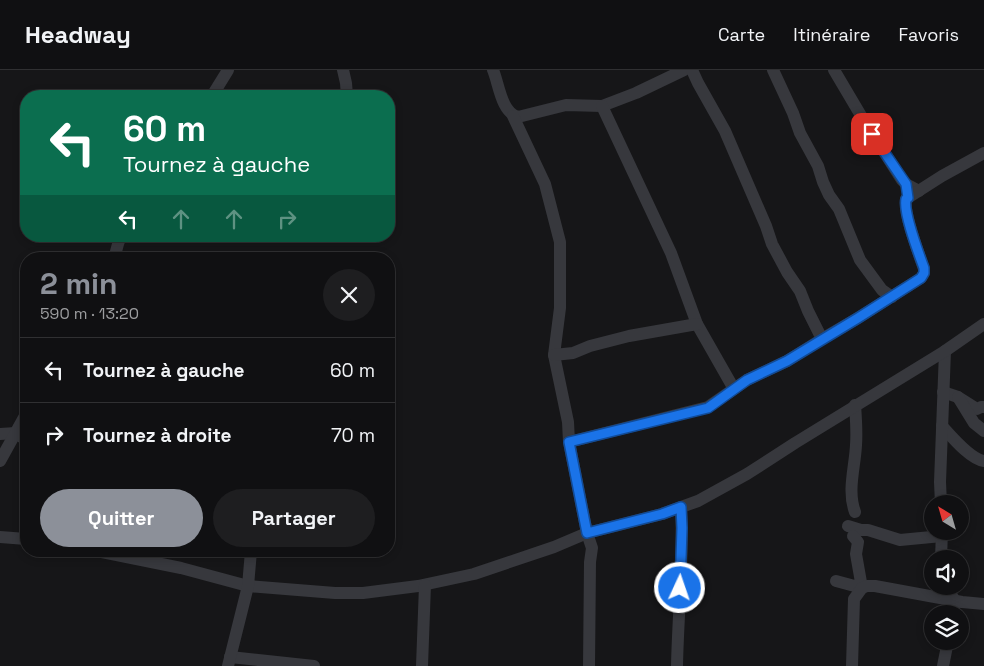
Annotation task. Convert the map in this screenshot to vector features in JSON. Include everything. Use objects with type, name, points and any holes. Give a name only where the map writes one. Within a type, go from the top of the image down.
[{"type":"street","points":[[216,90],[228,70]]},
{"type":"street","points":[[343,70],[347,90]]},
{"type":"street","points":[[494,70],[502,102],[513,116],[545,184],[560,242],[560,308],[554,356],[568,422],[569,442],[587,533],[592,548],[590,562],[589,666]]},
{"type":"street","points":[[513,116],[523,117],[566,105],[602,106],[631,96],[684,70]]},
{"type":"street","points":[[692,70],[725,131],[763,218],[772,244],[800,291],[822,339]]},
{"type":"street","points":[[773,70],[800,133],[818,166],[829,195],[839,209],[860,260],[882,290],[892,297]]},
{"type":"street","points":[[834,70],[863,119],[914,194]]},
{"type":"street","points":[[602,106],[671,253],[697,324],[734,389]]},
{"type":"street","points":[[569,442],[708,408],[747,380],[787,361],[921,278],[924,268],[914,240],[906,208],[906,199],[942,176],[984,153]]},
{"type":"street","points":[[554,356],[572,353],[590,346],[629,336],[697,324]]},
{"type":"street","points":[[133,557],[248,586],[335,593],[363,593],[425,585],[474,574],[554,547],[587,533],[662,514],[698,501],[747,474],[795,442],[945,351],[984,324]]},
{"type":"street","points":[[941,495],[945,351]]},
{"type":"street","points":[[943,392],[958,397],[977,409],[984,407]]},
{"type":"street","points":[[958,397],[974,424],[984,431]]},
{"type":"street","points":[[855,512],[852,505],[851,485],[856,442],[856,405]]},
{"type":"street","points":[[942,426],[966,450],[984,462]]},
{"type":"street","points":[[0,434],[20,436]]},
{"type":"street","points":[[0,461],[20,437]]},
{"type":"street","points":[[677,666],[682,553],[681,507]]},
{"type":"street","points":[[862,588],[856,554],[858,542],[850,531],[868,530],[900,540],[924,537]]},
{"type":"street","points":[[0,537],[20,539]]},
{"type":"street","points":[[250,557],[248,586],[229,661],[314,666]]},
{"type":"street","points":[[836,581],[862,588]]},
{"type":"street","points":[[422,666],[425,585]]},
{"type":"street","points":[[852,666],[854,599],[862,588],[875,586],[955,601],[984,604]]},
{"type":"street","points":[[951,595],[955,601],[954,605]]},
{"type":"street","points":[[943,666],[946,650]]},
{"type":"route","points":[[680,588],[682,553],[681,507],[662,514],[587,533],[569,442],[708,408],[747,380],[787,361],[921,278],[924,268],[914,240],[905,204],[908,198],[906,184],[872,134]]}]
